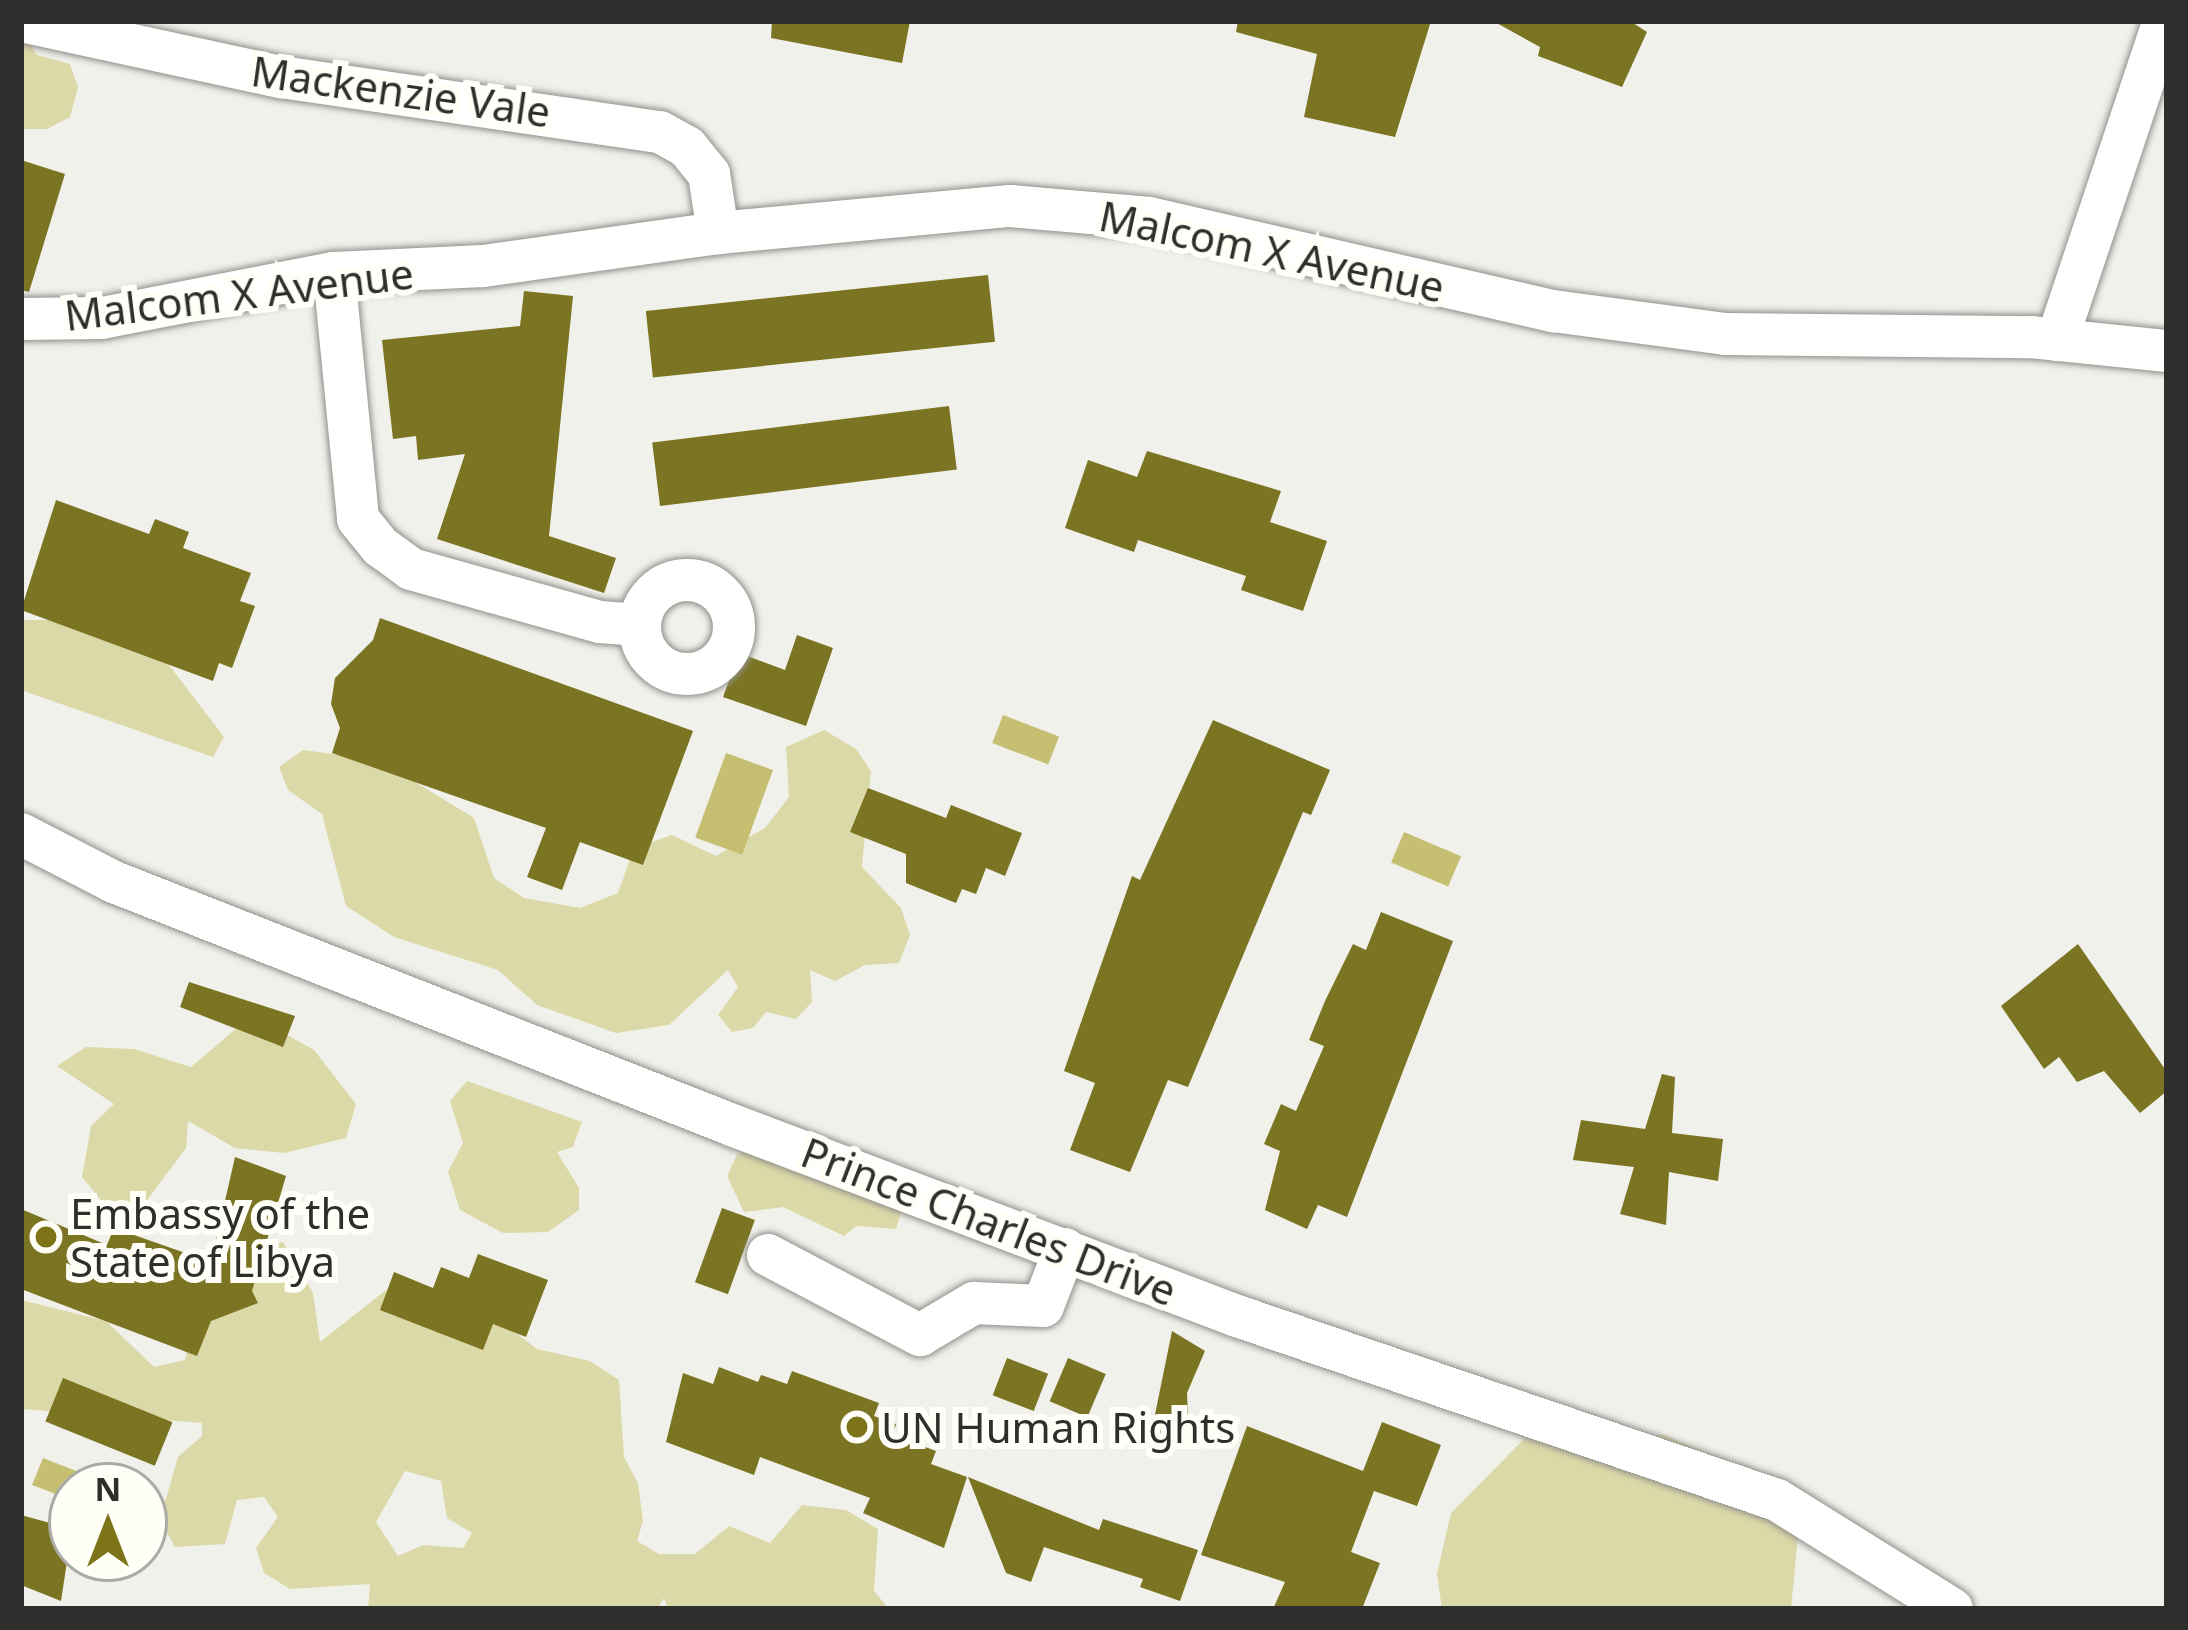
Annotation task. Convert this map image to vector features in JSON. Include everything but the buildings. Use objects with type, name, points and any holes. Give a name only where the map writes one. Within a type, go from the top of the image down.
[{"type":"street","points":[[2057,340],[2164,21]]},
{"type":"street","name":"Mackenzie Vale","points":[[21,22],[281,77],[660,132],[687,147],[709,175],[718,233]]},
{"type":"street","name":"Malcom X Avenue","points":[[21,319],[102,318],[334,273],[484,266],[718,233],[1010,206],[1149,218],[1553,311],[1725,334],[2057,340],[2167,351]]},
{"type":"street","points":[[334,273],[358,519],[381,547],[411,569],[600,622],[640,625]]},
{"type":"street","name":"Prince Charles Drive","points":[[21,834],[135,891],[1065,1249],[1416,1379],[1777,1500],[1952,1609]]},
{"type":"street","points":[[768,1255],[920,1335],[974,1303],[1043,1306],[1065,1249]]},
{"type":"shaded area","points":[[21,29],[37,55],[70,64],[78,87],[70,117],[47,129],[21,129]]},
{"type":"shaded area","points":[[21,620],[78,620],[156,648],[224,737],[213,757],[21,690]]},
{"type":"shaded area","points":[[1003,715],[1059,737],[1048,765],[992,743]]},
{"type":"shaded area","points":[[824,730],[856,749],[871,771],[862,867],[901,908],[910,935],[899,963],[865,965],[835,981],[810,970],[812,1002],[796,1019],[766,1012],[753,1028],[732,1032],[718,1015],[738,987],[728,970],[669,1025],[616,1033],[537,1005],[498,970],[394,937],[346,906],[322,814],[288,790],[279,767],[303,750],[379,760],[474,818],[494,878],[524,898],[580,908],[618,893],[634,848],[672,835],[716,856],[765,828],[789,797],[786,747]]},
{"type":"shaded area","points":[[726,753],[773,770],[742,855],[695,838]]},
{"type":"shaded area","points":[[1404,832],[1461,856],[1448,887],[1391,862]]},
{"type":"shaded area","points":[[252,1015],[314,1050],[356,1104],[346,1138],[284,1153],[235,1148],[188,1121],[186,1148],[142,1207],[105,1205],[82,1177],[91,1126],[114,1104],[57,1066],[86,1047],[134,1049],[191,1067]]},
{"type":"shaded area","points":[[467,1081],[582,1122],[573,1147],[557,1152],[579,1188],[579,1210],[548,1232],[503,1233],[460,1210],[448,1172],[463,1143],[450,1101]]},
{"type":"shaded area","points":[[756,1144],[902,1209],[896,1229],[856,1226],[844,1236],[783,1207],[744,1212],[727,1176],[737,1155]]},
{"type":"shaded area","points":[[283,1242],[313,1293],[320,1342],[386,1290],[469,1297],[537,1349],[590,1361],[619,1380],[624,1457],[638,1483],[643,1521],[637,1541],[659,1554],[695,1554],[729,1526],[770,1543],[802,1505],[846,1510],[878,1529],[874,1591],[889,1609],[668,1609],[664,1598],[657,1609],[368,1609],[370,1584],[290,1589],[264,1573],[256,1548],[278,1517],[264,1497],[237,1500],[225,1544],[175,1547],[168,1534],[168,1492],[178,1457],[202,1436],[202,1423],[21,1409],[21,1300],[106,1321],[154,1367],[185,1360],[190,1336],[259,1246]],"holes":[[[405,1471],[441,1481],[447,1518],[472,1533],[463,1548],[423,1545],[398,1556],[376,1522]]]},
{"type":"shaded area","points":[[1662,1434],[1716,1457],[1798,1535],[1791,1609],[1442,1609],[1437,1574],[1451,1513],[1528,1435],[1579,1452]]},
{"type":"shaded area","points":[[43,1458],[53,1462],[48,1462],[48,1491],[32,1485]]},
{"type":"place","name":"Embassy of the State of Libya","points":[[46,1237]]},
{"type":"place","name":"UN Human Rights","points":[[857,1427]]}]
